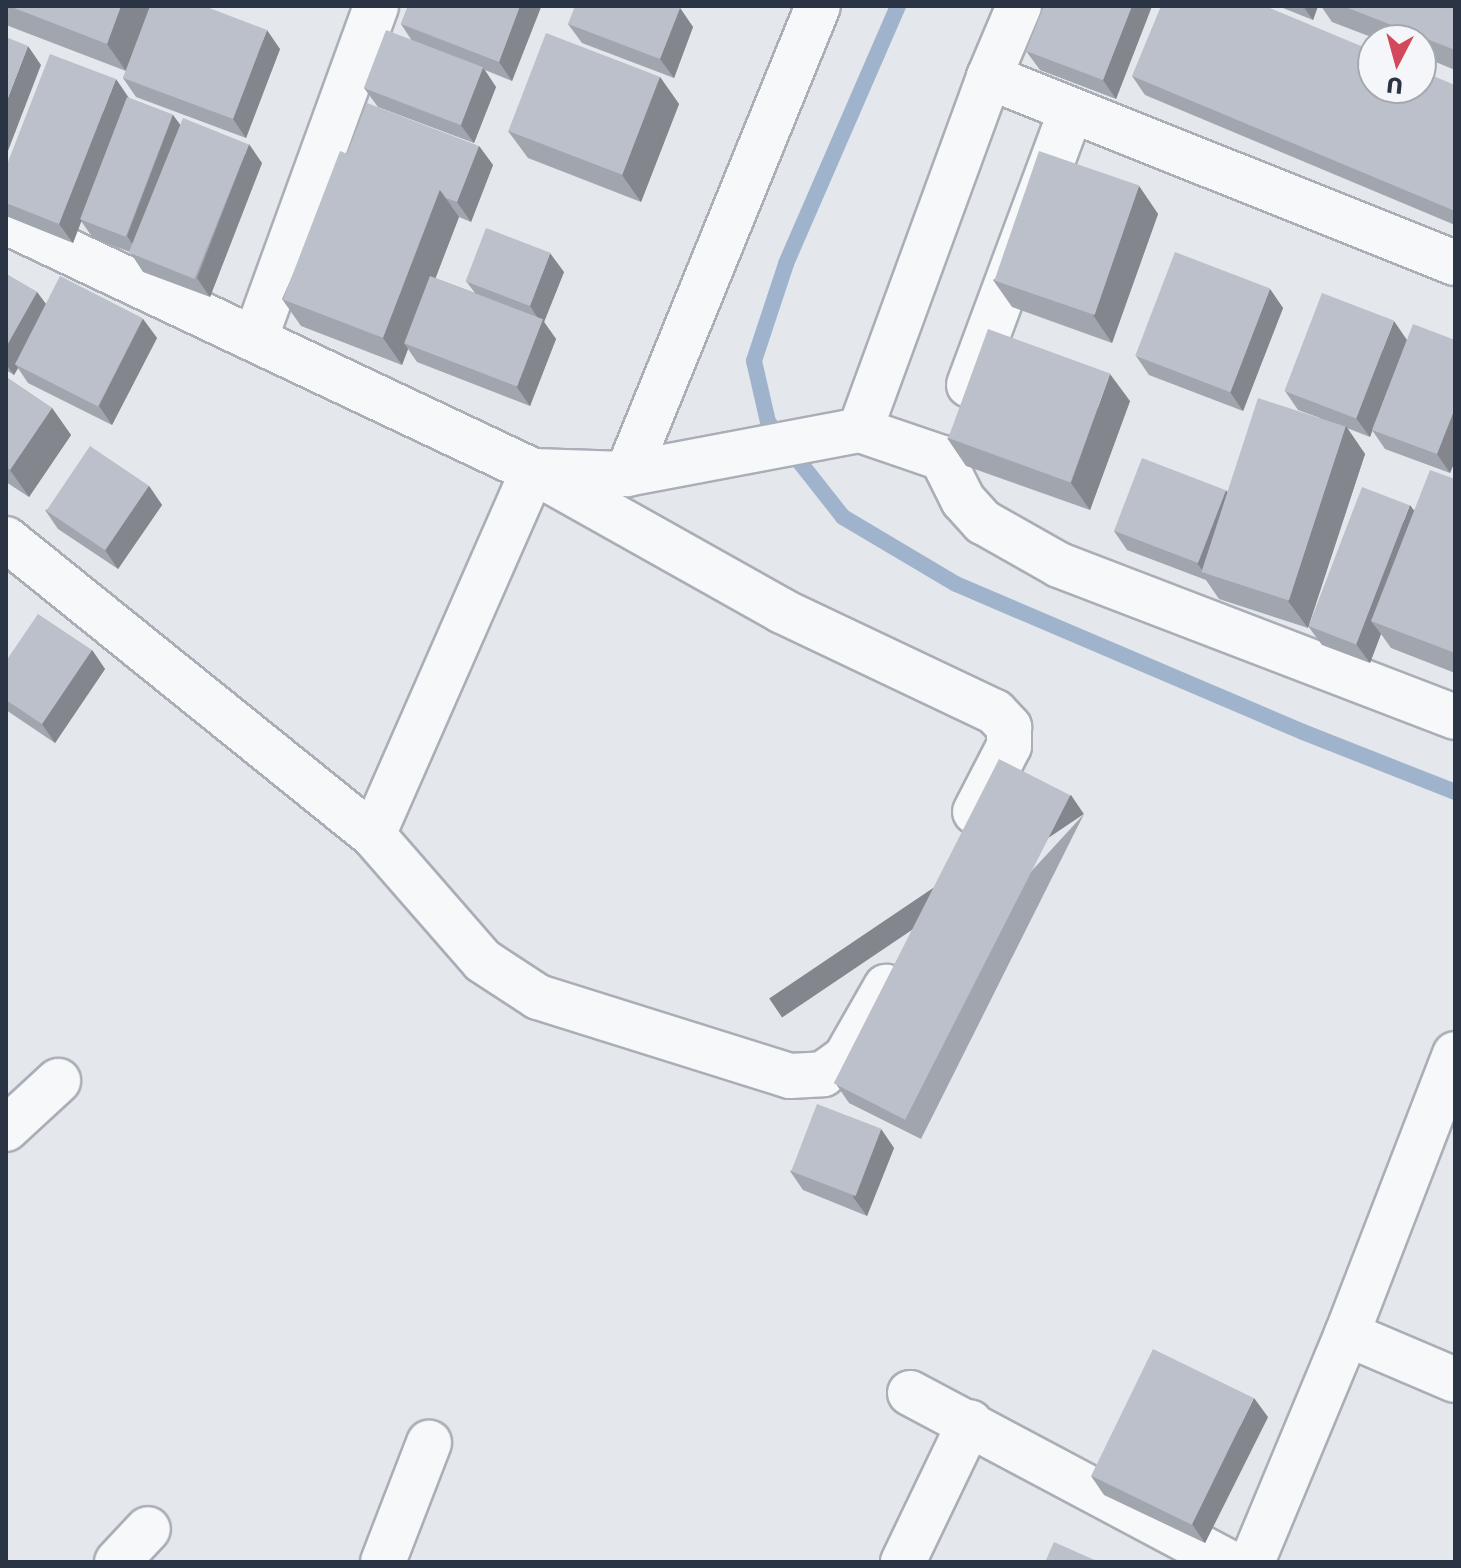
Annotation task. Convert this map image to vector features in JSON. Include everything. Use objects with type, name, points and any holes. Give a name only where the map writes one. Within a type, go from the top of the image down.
[{"type":"street","points":[[255,339],[376,6]]},
{"type":"street","points":[[627,474],[818,6]]},
{"type":"street","points":[[854,429],[1019,6]]},
{"type":"street","points":[[989,77],[1455,263]]},
{"type":"street","points":[[942,458],[1071,110]]},
{"type":"street","points":[[6,222],[533,471],[782,611],[995,712],[1009,727],[1009,746],[959,844]]},
{"type":"street","points":[[533,471],[627,474],[854,429],[942,458],[963,500],[983,522],[1059,565],[1455,717]]},
{"type":"street","points":[[373,835],[533,471]]},
{"type":"street","points":[[6,539],[373,835],[483,961],[538,997],[790,1076],[823,1074],[846,1057],[902,955]]},
{"type":"street","points":[[1252,1562],[1347,1334],[1455,1054]]},
{"type":"street","points":[[6,1129],[58,1081]]},
{"type":"street","points":[[1347,1334],[1455,1380]]},
{"type":"street","points":[[910,1393],[970,1422],[1228,1562]]},
{"type":"street","points":[[903,1562],[970,1422]]},
{"type":"street","points":[[383,1562],[429,1443]]},
{"type":"street","points":[[117,1562],[148,1529]]},
{"type":"building","points":[[9,6],[121,6],[107,44]]},
{"type":"building","points":[[150,6],[204,6],[267,30],[233,119],[123,78]]},
{"type":"building","points":[[408,6],[520,6],[499,62],[401,24]]},
{"type":"building","points":[[575,6],[680,8],[660,59],[568,24]]},
{"type":"building","points":[[1044,6],[1132,6],[1103,80],[1026,51]]},
{"type":"building","points":[[1161,6],[1265,6],[1357,44],[1357,104],[1437,104],[1437,78],[1455,85],[1455,211],[1132,76]]},
{"type":"building","points":[[1343,6],[1455,6],[1455,50],[1437,43],[1437,24],[1389,24]]},
{"type":"building","points":[[386,30],[483,67],[461,125],[364,88]]},
{"type":"building","points":[[546,33],[660,77],[622,175],[508,131]]},
{"type":"building","points":[[6,37],[28,46],[6,103]]},
{"type":"building","points":[[50,54],[116,79],[59,224],[6,203],[6,167]]},
{"type":"building","points":[[127,97],[173,115],[126,237],[80,219]]},
{"type":"building","points":[[367,103],[479,146],[457,202],[446,198],[440,190],[347,154]]},
{"type":"building","points":[[183,118],[249,145],[195,279],[129,252]]},
{"type":"building","points":[[340,151],[440,189],[383,338],[283,299]]},
{"type":"building","points":[[1039,151],[1139,186],[1095,315],[994,281]]},
{"type":"building","points":[[486,228],[550,253],[530,306],[466,281]]},
{"type":"building","points":[[1175,252],[1270,289],[1230,392],[1135,356]]},
{"type":"building","points":[[6,274],[37,292],[6,347]]},
{"type":"building","points":[[60,276],[143,318],[98,406],[15,364]]},
{"type":"building","points":[[430,276],[543,319],[517,387],[404,343]]},
{"type":"building","points":[[1322,293],[1394,321],[1356,419],[1284,391]]},
{"type":"building","points":[[1413,324],[1455,340],[1455,408],[1437,454],[1372,430]]},
{"type":"building","points":[[988,329],[1110,373],[1070,482],[948,438]]},
{"type":"building","points":[[6,377],[52,408],[10,470],[6,467]]},
{"type":"building","points":[[1258,398],[1345,426],[1289,600],[1201,572]]},
{"type":"building","points":[[90,446],[149,486],[105,550],[46,511]]},
{"type":"building","points":[[1142,458],[1226,490],[1198,563],[1114,531]]},
{"type":"building","points":[[1430,470],[1455,479],[1455,653],[1371,621]]},
{"type":"building","points":[[1362,487],[1410,505],[1356,644],[1309,626]]},
{"type":"building","points":[[38,614],[92,650],[42,724],[6,700],[6,661]]},
{"type":"building","points":[[999,759],[1070,795],[905,1120],[834,1083]]},
{"type":"building","points":[[817,1104],[881,1129],[856,1196],[791,1171]]},
{"type":"building","points":[[1153,1349],[1254,1398],[1192,1525],[1091,1476]]},
{"type":"building","points":[[1054,1542],[1099,1562],[1045,1562]]},
{"type":"waterway","points":[[898,6],[786,264],[754,361],[768,422],[843,517],[956,584],[1303,732],[1455,792]]}]
